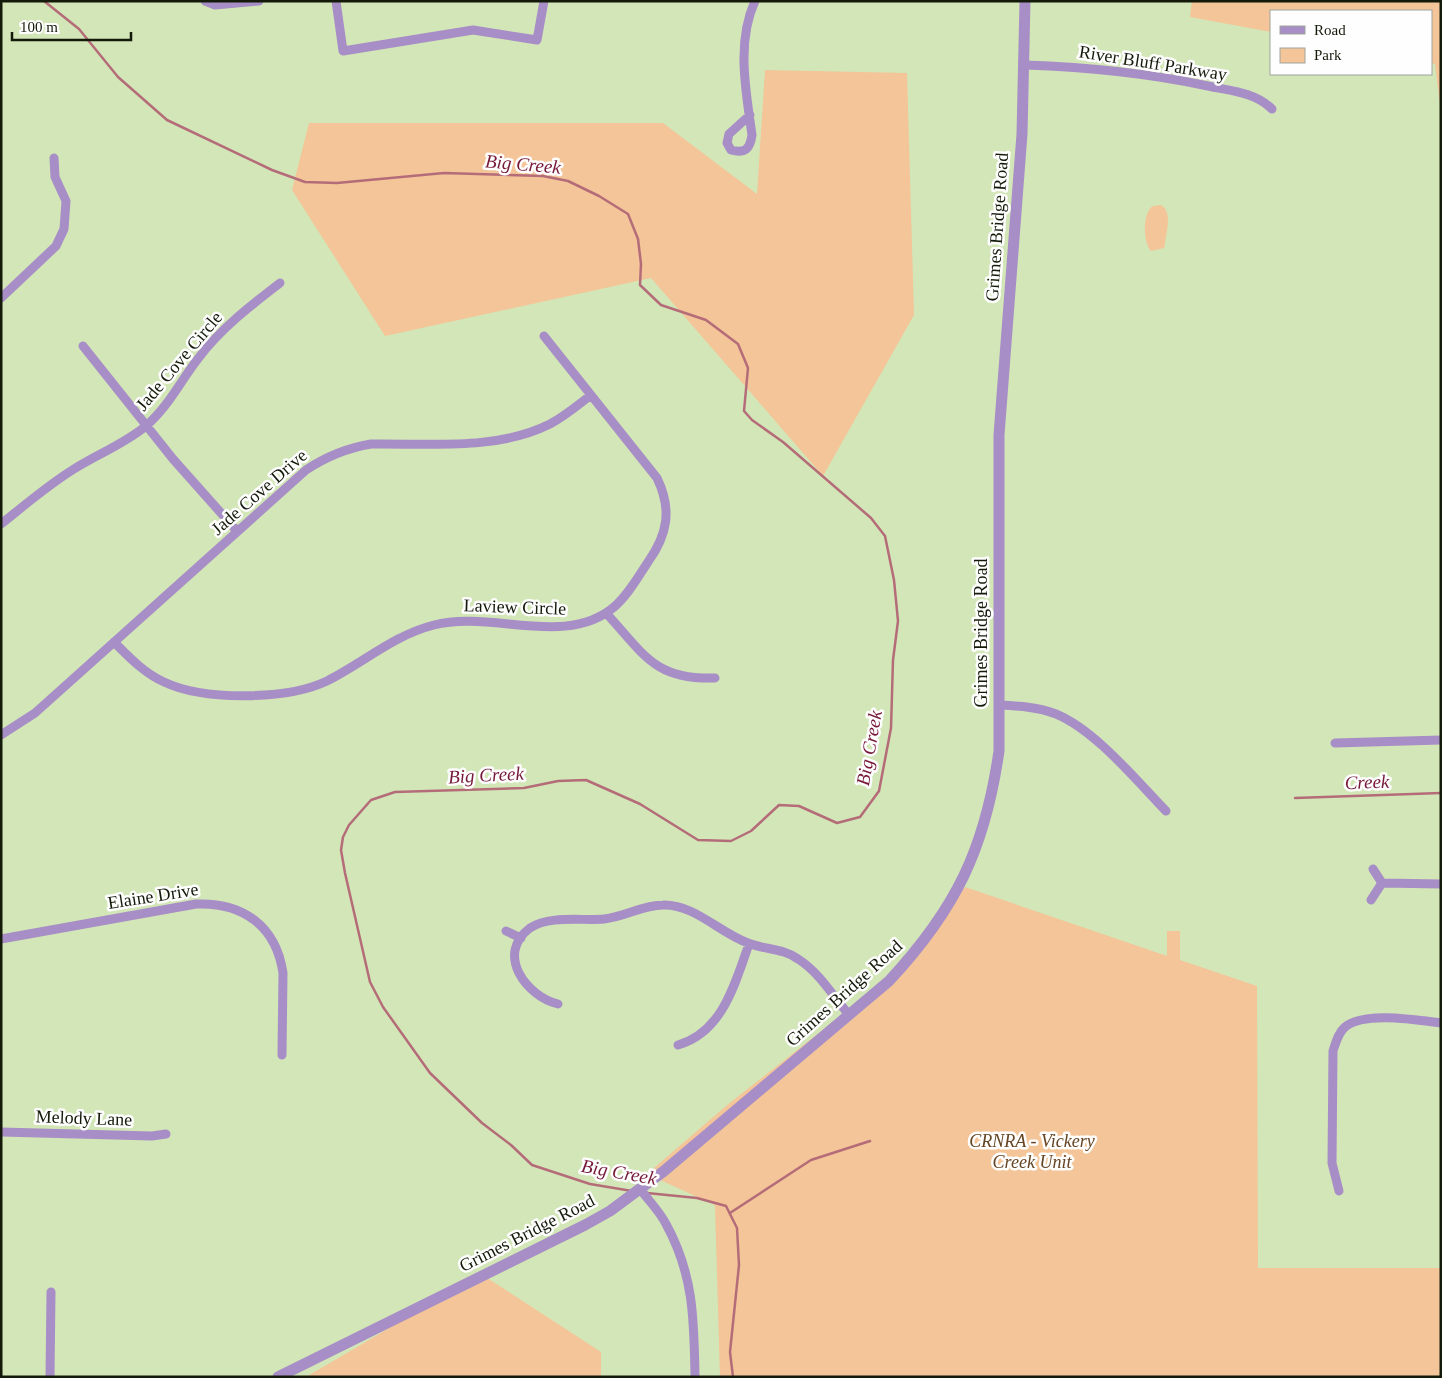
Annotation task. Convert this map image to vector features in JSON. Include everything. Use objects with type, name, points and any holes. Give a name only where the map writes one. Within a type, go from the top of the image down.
[{"type":"street","points":[[205,1],[215,5],[259,1]]},
{"type":"street","points":[[336,1],[343,51],[473,30],[537,40],[544,1]]},
{"type":"street","points":[[750,115],[744,46],[747,22],[755,1]]},
{"type":"street","name":"Grimes Bridge Road","points":[[278,1377],[585,1225],[641,1190],[889,981],[918,950],[943,916],[964,879],[982,834],[993,794],[998,752],[1000,705],[1000,435],[1025,65],[1025,1]]},
{"type":"street","name":"River Bluff Parkway","points":[[1025,65],[1090,67],[1177,80],[1252,95],[1264,101],[1272,109]]},
{"type":"street","points":[[1,298],[56,246],[64,229],[66,201],[55,176],[54,158]]},
{"type":"street","name":"Jade Cove Circle","points":[[1,524],[52,484],[125,441],[146,426],[169,402],[197,360],[218,335],[242,312],[280,283]]},
{"type":"street","name":"Laview Circle","points":[[114,642],[146,672],[179,689],[209,694],[272,694],[299,690],[324,682],[396,639],[435,624],[478,620],[565,627],[586,623],[606,613],[623,597],[658,549],[666,530],[667,511],[664,492],[657,478],[544,336]]},
{"type":"street","points":[[83,346],[173,459],[237,531]]},
{"type":"street","name":"Jade Cove Drive","points":[[1,735],[34,713],[306,470],[337,452],[371,444],[478,443],[508,439],[550,424],[591,395]]},
{"type":"street","points":[[606,613],[651,662],[661,670],[690,679],[715,678]]},
{"type":"street","points":[[1000,705],[1039,709],[1076,724],[1095,740],[1166,811]]},
{"type":"street","points":[[1335,743],[1441,740]]},
{"type":"street","points":[[1373,870],[1382,883]]},
{"type":"street","points":[[1382,883],[1441,884]]},
{"type":"street","points":[[1371,900],[1382,883]]},
{"type":"street","name":"Elaine Drive","points":[[1,940],[196,904],[214,903],[232,907],[250,916],[266,930],[277,948],[283,973],[282,1055]]},
{"type":"street","points":[[558,1004],[542,998],[520,977],[515,957],[521,938],[532,927],[545,922],[606,919],[647,906],[664,904],[688,910],[749,944],[782,951],[800,959],[811,969],[849,1015]]},
{"type":"street","points":[[506,931],[521,938]]},
{"type":"street","points":[[678,1045],[697,1037],[720,1014],[730,996],[749,944]]},
{"type":"street","points":[[1339,1191],[1332,1163],[1333,1051],[1337,1039],[1345,1027],[1357,1020],[1370,1018],[1441,1023]]},
{"type":"street","name":"Melody Lane","points":[[1,1132],[152,1136],[166,1134]]},
{"type":"street","points":[[641,1190],[666,1223],[684,1265],[692,1296],[695,1377]]},
{"type":"street","points":[[50,1377],[51,1292]]},
{"type":"green space","points":[[1192,1],[1441,1],[1441,113],[1435,64],[1432,63],[1432,10],[1270,10],[1270,32],[1190,17]]},
{"type":"green space","points":[[765,70],[907,73],[914,315],[823,476],[651,278],[385,336],[292,190],[309,123],[663,123],[757,194]]},
{"type":"green space","points":[[1161,205],[1165,208],[1168,217],[1165,244],[1164,248],[1151,251],[1146,241],[1145,221],[1149,210],[1153,206]]},
{"type":"green space","name":"CRNRA - Vickery Creek Unit","points":[[965,887],[1167,956],[1167,931],[1180,931],[1180,960],[1257,986],[1258,1268],[1441,1268],[1441,1377],[720,1377],[715,1205],[647,1174],[726,1106],[918,955]]},
{"type":"green space","points":[[481,1274],[601,1352],[601,1377],[306,1377]]},
{"type":"waterway","name":"Big Creek","points":[[44,1],[79,29],[118,77],[167,120],[272,170],[305,182],[337,183],[444,173],[543,176],[568,181],[599,196],[628,214],[638,239],[641,264],[640,285],[661,305],[706,320],[738,344],[748,368],[744,411],[752,420],[783,442],[871,518],[885,536],[894,580],[898,621],[893,660],[891,728],[879,791],[860,817],[837,823],[799,806],[779,805],[751,831],[731,841],[698,840],[640,804],[586,780],[558,781],[524,788],[395,792],[371,800],[349,825],[343,837],[341,850],[345,873],[370,982],[383,1007],[430,1073],[482,1123],[511,1145],[532,1165],[590,1184],[632,1191]]},
{"type":"waterway","name":"Creek","points":[[1295,798],[1441,793]]},
{"type":"waterway","points":[[730,1213],[811,1160],[870,1141]]},
{"type":"waterway","name":"Big Creek","points":[[647,1193],[697,1198],[726,1206],[737,1228],[739,1265],[730,1352],[733,1377]]}]
